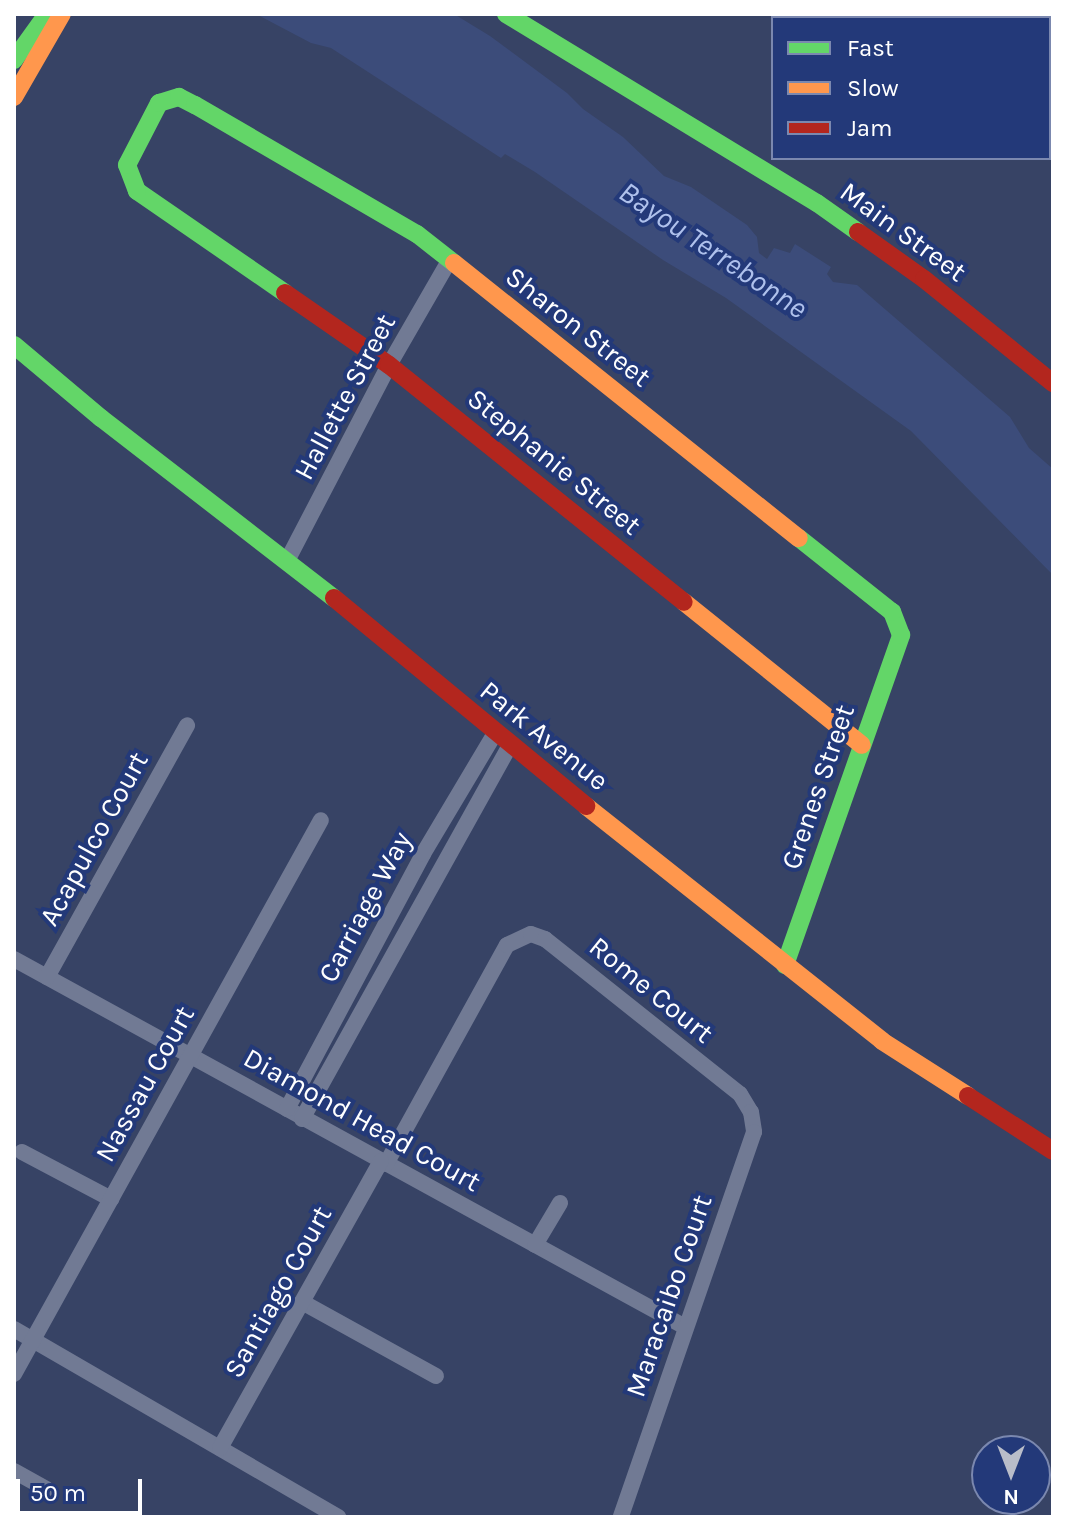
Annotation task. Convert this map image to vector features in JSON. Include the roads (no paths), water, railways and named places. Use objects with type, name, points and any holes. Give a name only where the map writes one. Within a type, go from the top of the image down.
[{"type":"street","points":[[14,60],[47,14]]},
{"type":"street","points":[[14,97],[62,14]]},
{"type":"street","name":"Main Street","points":[[506,14],[817,203],[924,279],[1053,383]]},
{"type":"street","name":"Stephanie Street","points":[[195,105],[179,97],[167,98],[159,103],[127,165],[137,191],[389,365],[862,745]]},
{"type":"street","name":"Sharon Street","points":[[195,105],[417,234],[892,612],[899,627]]},
{"type":"street","name":"Hallette Street","points":[[288,559],[389,365],[449,261]]},
{"type":"street","name":"Park Avenue","points":[[14,345],[101,418],[288,559],[510,746],[882,1041],[989,1113],[1053,1151]]},
{"type":"street","name":"Grenes Street","points":[[785,965],[901,635],[899,627]]},
{"type":"street","name":"Acapulco Court","points":[[47,977],[187,725]]},
{"type":"street","name":"Carriage Way","points":[[287,1109],[423,854],[495,733]]},
{"type":"street","name":"Carriage Way","points":[[302,1119],[510,746]]},
{"type":"street","name":"Nassau Court","points":[[14,1374],[321,820]]},
{"type":"street","name":"Rome Court","points":[[526,936],[537,935],[545,939],[740,1094]]},
{"type":"street","name":"Santiago Court","points":[[220,1448],[507,945],[526,936]]},
{"type":"street","name":"Diamond Head Court","points":[[14,959],[685,1327]]},
{"type":"street","name":"Maracaibo Court","points":[[621,1517],[754,1132],[751,1112],[740,1094]]},
{"type":"street","points":[[22,1152],[111,1199]]},
{"type":"street","points":[[535,1245],[560,1203]]},
{"type":"street","points":[[302,1302],[436,1376]]},
{"type":"street","points":[[14,1329],[338,1517]]},
{"type":"street","points":[[14,1471],[46,1489]]},
{"type":"water","name":"Bayou Terrebonne","points":[[256,14],[454,14],[490,36],[567,93],[583,109],[623,137],[664,176],[691,187],[747,225],[757,237],[759,253],[767,259],[774,248],[790,253],[795,244],[831,267],[827,274],[833,282],[857,285],[1010,417],[1029,448],[1053,469],[1053,575],[911,431],[726,298],[663,260],[535,172],[505,154],[501,158],[331,48],[311,43]]}]
